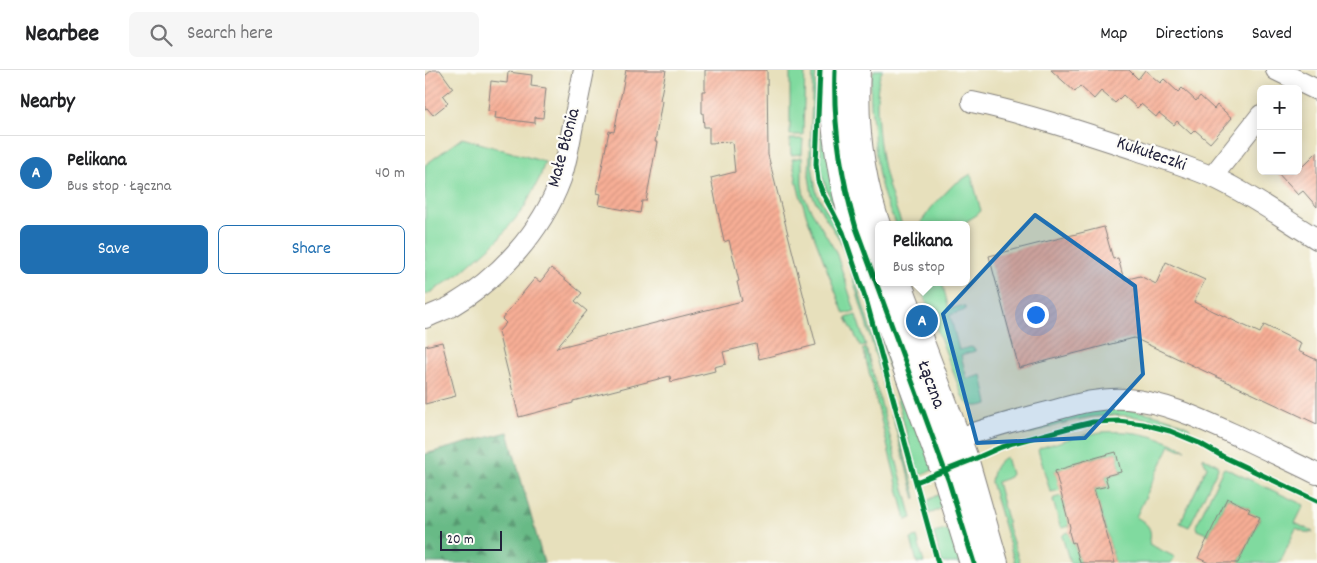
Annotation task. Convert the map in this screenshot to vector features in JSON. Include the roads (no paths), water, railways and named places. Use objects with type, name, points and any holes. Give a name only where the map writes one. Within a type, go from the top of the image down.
[{"type":"street","name":"Małe Błonia","points":[[425,318],[449,307],[494,275],[508,262],[537,226],[561,179],[584,70]]},
{"type":"street","name":"Łączna","points":[[835,70],[835,105],[839,144],[849,201],[856,228],[875,273]]},
{"type":"street","points":[[856,70],[856,121],[859,149],[863,174],[875,221]]},
{"type":"street","points":[[1289,77],[1317,90]]},
{"type":"street","name":"Kukułeczki","points":[[972,102],[1061,125],[1196,170],[1238,190],[1317,239]]},
{"type":"street","points":[[1212,177],[1257,120]]},
{"type":"street","name":"Łączna","points":[[880,286],[946,442],[969,475],[994,563]]},
{"type":"street","name":"Łączna","points":[[898,286],[946,442],[955,500],[974,563]]},
{"type":"street","points":[[946,442],[1007,422],[1077,404],[1096,400],[1125,398],[1158,404],[1180,411],[1221,428],[1317,474]]},
{"type":"place","name":"Pelikana","points":[[922,321]]}]
